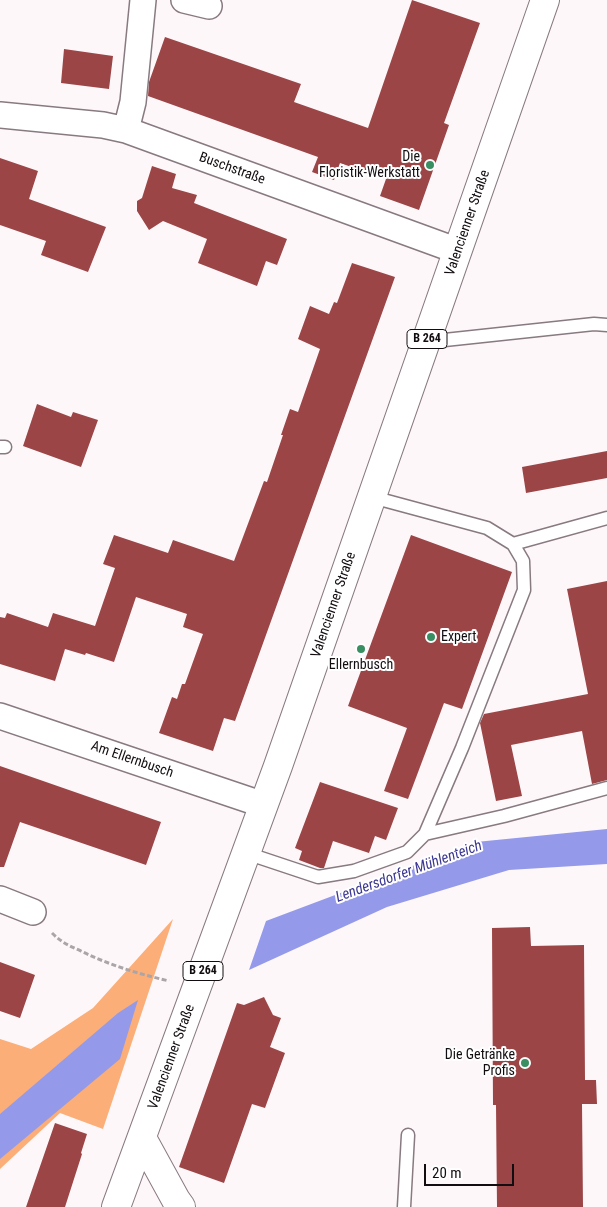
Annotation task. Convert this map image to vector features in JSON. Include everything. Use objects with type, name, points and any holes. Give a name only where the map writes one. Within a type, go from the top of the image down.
[{"type":"main road","name":"Valencienner Straße","points":[[116,1207],[264,805],[545,0]]},
{"type":"main road","points":[[142,1138],[181,1207]]},
{"type":"street","points":[[126,130],[133,102],[143,0]]},
{"type":"street","points":[[184,0],[209,6]]},
{"type":"street","name":"Buschstraße","points":[[0,115],[103,125],[126,130],[458,251]]},
{"type":"street","name":"Am Ellernbusch","points":[[0,716],[264,805]]},
{"type":"street","points":[[0,899],[33,912]]},
{"type":"lane","points":[[426,342],[594,324],[607,325]]},
{"type":"lane","points":[[246,853],[318,878],[354,871],[407,852],[425,834],[462,748],[524,590],[523,561],[513,544],[487,528],[372,497]]},
{"type":"lane","points":[[513,544],[607,518]]},
{"type":"lane","points":[[425,834],[504,816],[607,788]]},
{"type":"lane","points":[[404,1207],[408,1135]]},
{"type":"path","points":[[33,912],[59,940],[101,961],[196,989]]},
{"type":"shaded area","points":[[173,919],[103,1129],[60,1113],[0,1169],[0,1039],[31,1049],[93,1008]]},
{"type":"water","name":"Lendersdorfer Mühlenteich","points":[[607,829],[607,864],[509,870],[387,907],[249,970],[266,921],[476,842]]},
{"type":"water","points":[[138,1000],[120,1059],[0,1159],[0,1114],[118,1013]]},
{"type":"building","points":[[412,0],[480,23],[444,123],[449,125],[419,210],[380,196],[386,179],[340,163],[334,180],[312,172],[318,157],[148,96],[149,82],[165,37],[301,84],[294,102],[368,128]]},
{"type":"building","points":[[64,49],[113,56],[109,89],[61,83]]},
{"type":"building","points":[[0,158],[38,171],[29,199],[106,227],[88,272],[41,255],[46,241],[0,225]]},
{"type":"building","points":[[152,166],[176,174],[172,188],[197,195],[194,203],[287,239],[277,265],[266,261],[257,286],[198,263],[207,239],[163,221],[149,230],[137,211],[137,201],[142,198]]},
{"type":"building","points":[[352,263],[395,277],[235,721],[224,718],[213,751],[159,733],[172,697],[177,699],[182,684],[185,684],[203,634],[183,627],[187,614],[136,597],[114,662],[86,653],[85,655],[65,649],[55,681],[0,664],[0,617],[5,618],[7,613],[48,627],[53,613],[95,626],[115,568],[103,564],[114,535],[168,553],[173,540],[234,561],[264,481],[267,482],[290,409],[298,412],[320,349],[298,339],[310,306],[329,314],[334,302],[337,303]]},
{"type":"building","points":[[37,404],[71,417],[73,412],[98,420],[81,467],[23,446]]},
{"type":"building","points":[[607,451],[607,478],[526,493],[522,467]]},
{"type":"building","name":"Expert","points":[[411,535],[512,572],[462,709],[444,703],[408,799],[384,791],[407,728],[348,706]]},
{"type":"building","points":[[607,581],[607,780],[592,784],[582,731],[511,745],[522,796],[496,801],[480,723],[484,714],[588,694],[567,589]]},
{"type":"building","points":[[0,766],[161,822],[146,865],[20,822],[4,867],[0,867]]},
{"type":"building","points":[[320,782],[398,808],[386,840],[375,836],[369,853],[333,841],[324,868],[299,860],[302,851],[295,848]]},
{"type":"building","points":[[530,927],[531,946],[584,945],[585,1080],[596,1080],[597,1104],[582,1104],[583,1207],[497,1207],[496,1105],[493,1105],[492,928]]},
{"type":"building","points":[[0,962],[35,975],[20,1018],[0,1011]]},
{"type":"building","points":[[264,997],[273,1015],[281,1018],[270,1047],[285,1053],[265,1108],[252,1104],[224,1183],[179,1167],[237,1003],[244,1005]]},
{"type":"building","points":[[55,1123],[87,1134],[65,1207],[26,1207]]},
{"type":"place","name":"Die Floristik-Werkstatt","points":[[430,165]]},
{"type":"place","name":"Expert","points":[[431,637]]},
{"type":"place","name":"Ellernbusch","points":[[361,649]]},
{"type":"place","name":"Die Getränke Profis","points":[[525,1063]]}]
